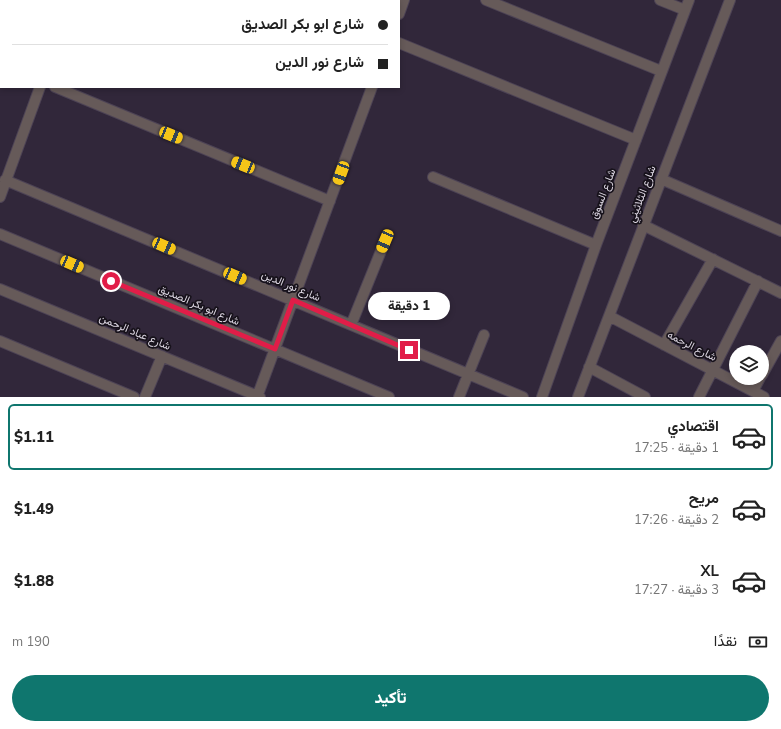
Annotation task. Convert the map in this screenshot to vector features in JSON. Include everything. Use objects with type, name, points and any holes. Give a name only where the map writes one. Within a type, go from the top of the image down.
[{"type":"street","points":[[400,11],[404,0]]},
{"type":"street","points":[[486,0],[661,71]]},
{"type":"street","points":[[660,0],[687,5]]},
{"type":"street","name":"شارع الثلاثيني","points":[[578,397],[730,0]]},
{"type":"street","name":"شارع السوق","points":[[542,397],[596,246],[687,5]]},
{"type":"street","points":[[400,43],[636,140]]},
{"type":"street","points":[[0,197],[40,88]]},
{"type":"street","points":[[57,88],[330,201]]},
{"type":"street","points":[[258,397],[372,88]]},
{"type":"street","points":[[433,177],[596,246]]},
{"type":"street","points":[[661,179],[781,231]]},
{"type":"street","name":"شارع نور الدين","points":[[5,180],[523,397]]},
{"type":"street","points":[[644,225],[781,293]]},
{"type":"street","name":"شارع ابو بكر الصديق","points":[[0,234],[389,397]]},
{"type":"street","points":[[351,325],[385,241]]},
{"type":"street","points":[[664,345],[713,259]]},
{"type":"street","points":[[699,397],[758,281]]},
{"type":"street","name":"شارع عباد الرحمن","points":[[0,289],[258,397]]},
{"type":"street","name":"شارع الرحمه","points":[[609,316],[713,370],[748,392],[764,397]]},
{"type":"street","points":[[459,397],[484,335]]},
{"type":"street","points":[[0,341],[134,397]]},
{"type":"street","points":[[769,362],[781,341]]},
{"type":"street","points":[[145,397],[162,356]]},
{"type":"street","points":[[589,367],[645,397]]},
{"type":"route","points":[[111,281],[275,349],[293,300],[409,350]]}]
